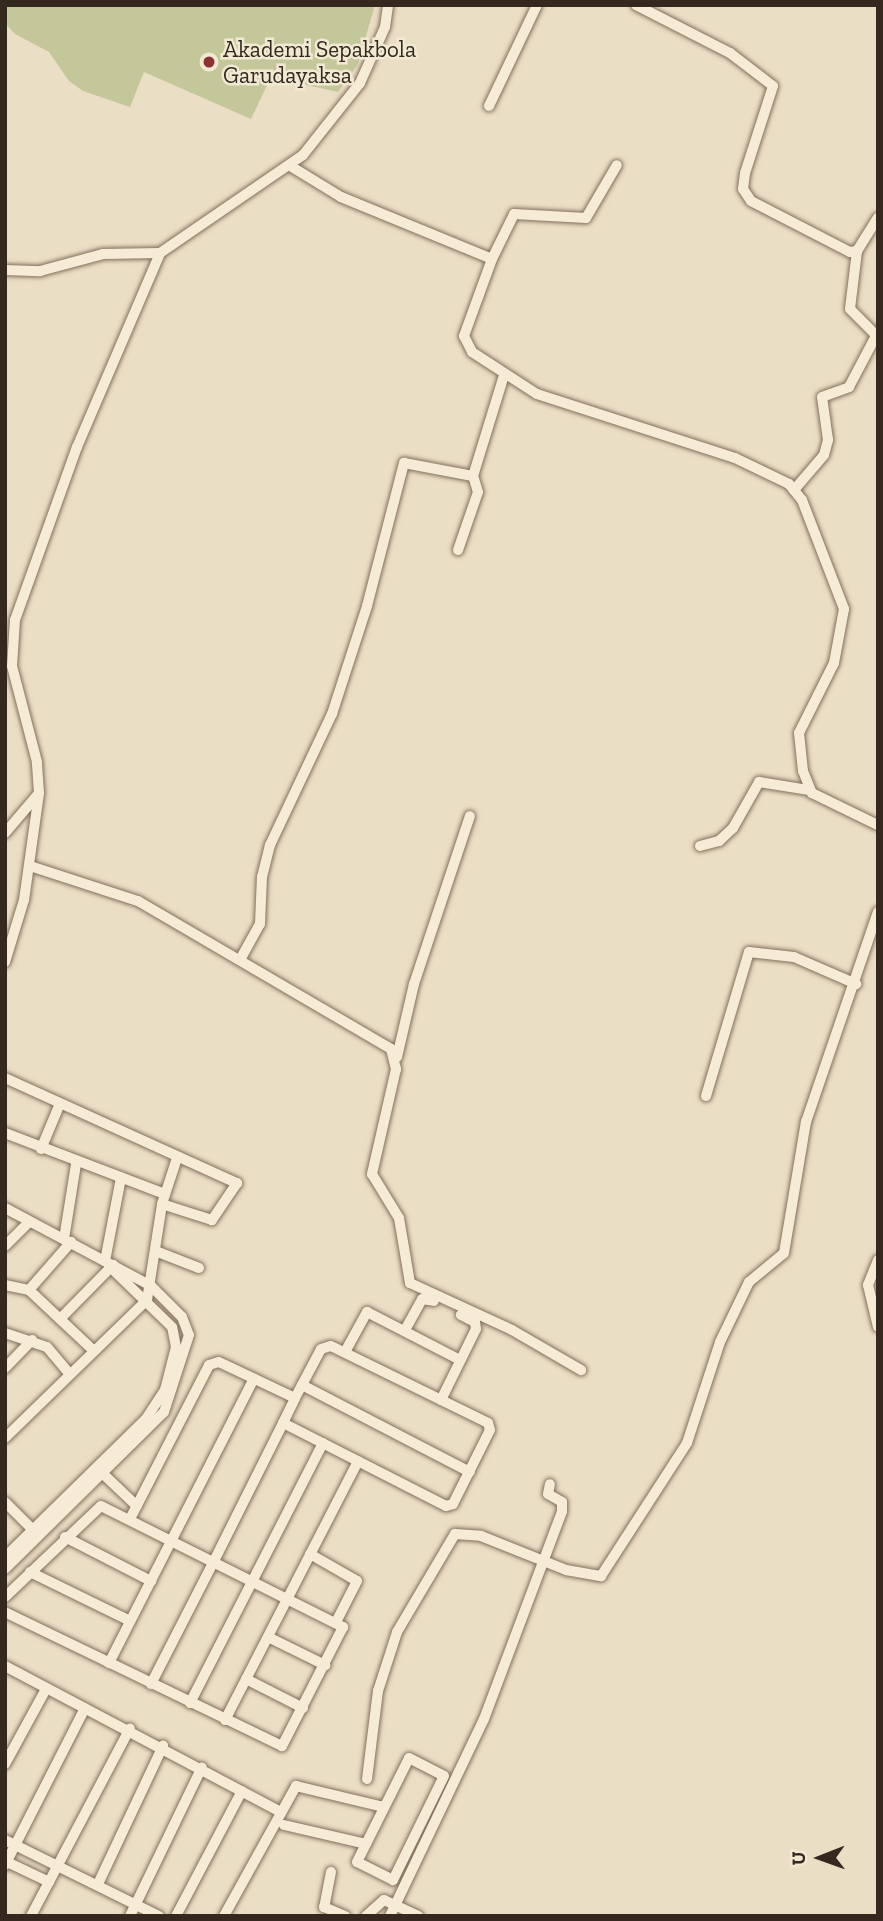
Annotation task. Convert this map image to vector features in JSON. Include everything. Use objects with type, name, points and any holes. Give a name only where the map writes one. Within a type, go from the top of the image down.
[{"type":"street","points":[[5,270],[40,271],[103,254],[160,253],[292,167],[359,83],[375,54],[388,5]]},
{"type":"street","points":[[489,106],[537,5]]},
{"type":"street","points":[[636,5],[730,53],[773,86],[745,173],[745,196],[839,247],[858,251]]},
{"type":"street","points":[[617,165],[586,218],[514,214],[492,259],[464,336],[472,352],[504,375],[558,402],[735,458],[794,490],[818,534],[844,609],[834,663],[799,733],[809,790]]},
{"type":"street","points":[[292,167],[341,197],[492,259]]},
{"type":"street","points":[[794,490],[824,455],[828,440],[822,397],[849,387],[877,333],[850,309],[858,251],[878,219]]},
{"type":"street","points":[[5,962],[30,866],[39,793],[37,762],[12,666],[15,620],[77,447],[160,253]]},
{"type":"street","points":[[458,550],[478,492],[473,476],[504,375]]},
{"type":"street","points":[[241,958],[260,924],[262,877],[270,845],[332,714],[367,606],[404,463],[473,476]]},
{"type":"street","points":[[700,846],[728,834],[759,782],[809,790],[878,825]]},
{"type":"street","points":[[5,833],[39,793]]},
{"type":"street","points":[[470,816],[414,984],[372,1174],[399,1218],[409,1277],[512,1329],[581,1370]]},
{"type":"street","points":[[30,866],[138,901],[241,958],[397,1057]]},
{"type":"street","points":[[367,1779],[378,1691],[393,1644],[420,1586],[453,1536],[481,1536],[588,1576],[607,1573],[687,1443],[720,1342],[749,1282],[784,1253],[806,1122],[828,1046],[876,933],[878,912]]},
{"type":"street","points":[[706,1096],[749,952],[794,957],[857,981]]},
{"type":"street","points":[[5,1078],[59,1106],[177,1158],[230,1178],[237,1188],[206,1221],[121,1178],[76,1164],[5,1133]]},
{"type":"street","points":[[41,1149],[59,1106]]},
{"type":"street","points":[[5,1438],[144,1303],[151,1286],[158,1252],[164,1199],[177,1158]]},
{"type":"street","points":[[29,1290],[67,1241],[76,1164]]},
{"type":"street","points":[[60,1319],[109,1264],[121,1178]]},
{"type":"street","points":[[5,1208],[151,1286],[186,1322],[189,1335],[181,1372],[163,1412],[5,1557]]},
{"type":"street","points":[[5,1246],[29,1222]]},
{"type":"street","points":[[158,1252],[199,1268]]},
{"type":"street","points":[[878,1260],[867,1285],[878,1327]]},
{"type":"street","points":[[5,1569],[100,1471],[155,1409],[173,1366],[172,1327],[144,1303],[109,1264]]},
{"type":"street","points":[[5,1285],[29,1290],[94,1351]]},
{"type":"street","points":[[405,1331],[424,1297],[475,1322],[441,1399]]},
{"type":"street","points":[[345,1352],[367,1312],[460,1360]]},
{"type":"street","points":[[5,1334],[33,1340],[47,1347],[69,1373]]},
{"type":"street","points":[[5,1368],[33,1340]]},
{"type":"street","points":[[151,1684],[295,1398],[321,1349],[331,1346],[345,1352],[490,1426],[470,1472],[446,1506],[283,1423]]},
{"type":"street","points":[[131,1517],[209,1365],[219,1362],[295,1398]]},
{"type":"street","points":[[109,1663],[254,1379]]},
{"type":"street","points":[[302,1385],[470,1472]]},
{"type":"street","points":[[190,1703],[323,1443]]},
{"type":"street","points":[[225,1720],[358,1461]]},
{"type":"street","points":[[100,1471],[137,1506]]},
{"type":"street","points":[[390,1916],[484,1719],[541,1560],[563,1507],[548,1494],[550,1484]]},
{"type":"street","points":[[5,1502],[33,1530]]},
{"type":"street","points":[[5,1597],[96,1507],[131,1517],[337,1620],[342,1632],[282,1746],[5,1612]]},
{"type":"street","points":[[65,1537],[151,1581]]},
{"type":"street","points":[[310,1555],[357,1581],[337,1620]]},
{"type":"street","points":[[30,1572],[130,1622]]},
{"type":"street","points":[[268,1637],[325,1665]]},
{"type":"street","points":[[5,1666],[85,1709],[130,1728],[281,1812]]},
{"type":"street","points":[[246,1679],[303,1708]]},
{"type":"street","points":[[5,1764],[46,1689]]},
{"type":"street","points":[[49,1882],[6,1863],[10,1842],[85,1709]]},
{"type":"street","points":[[31,1916],[130,1728]]},
{"type":"street","points":[[98,1884],[163,1746]]},
{"type":"street","points":[[409,1758],[444,1776],[393,1880],[357,1863],[366,1843],[409,1758]]},
{"type":"street","points":[[130,1916],[202,1767]]},
{"type":"street","points":[[224,1916],[296,1786],[384,1807]]},
{"type":"street","points":[[176,1916],[242,1791]]},
{"type":"street","points":[[284,1825],[366,1843]]},
{"type":"street","points":[[10,1842],[159,1916]]},
{"type":"street","points":[[331,1872],[324,1907],[345,1916]]},
{"type":"street","points":[[366,1916],[384,1900],[396,1902],[419,1916]]},
{"type":"green space","name":"Akademi Sepakbola Garudayaksa","points":[[5,5],[375,5],[358,64],[338,92],[271,77],[251,119],[144,72],[130,107],[83,91],[69,81],[49,52],[15,34],[5,23]]},
{"type":"place","name":"Akademi Sepakbola Garudayaksa","points":[[209,62]]}]
